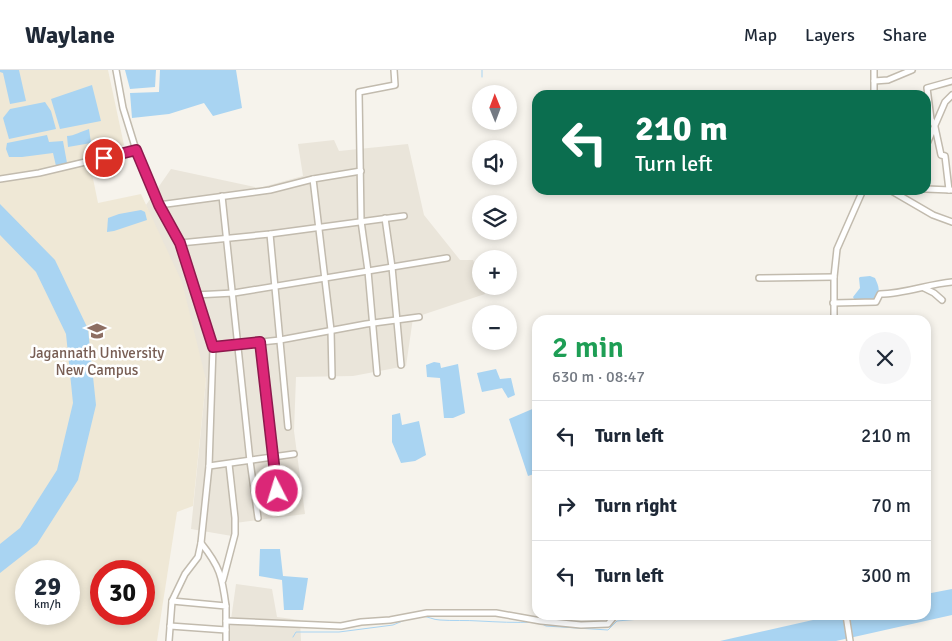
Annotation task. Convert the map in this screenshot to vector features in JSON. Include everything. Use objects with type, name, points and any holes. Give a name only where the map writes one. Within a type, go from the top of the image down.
[{"type":"street","points":[[116,70],[123,108],[136,150],[159,205],[180,243],[213,347],[209,466],[201,543],[198,557],[185,574],[172,601],[169,641]]},
{"type":"street","points":[[377,373],[368,271],[361,222],[359,92],[395,85],[394,70]]},
{"type":"street","points":[[874,70],[874,90]]},
{"type":"street","points":[[874,81],[888,80],[912,70]]},
{"type":"street","points":[[927,90],[927,88],[952,81]]},
{"type":"street","points":[[931,135],[945,102],[952,95]]},
{"type":"street","points":[[931,119],[935,127],[939,150],[941,155],[945,156],[951,190],[931,189]]},
{"type":"street","points":[[0,179],[39,173],[136,150]]},
{"type":"street","points":[[159,205],[270,190],[313,178],[361,171]]},
{"type":"street","points":[[313,178],[323,278],[331,330],[332,376]]},
{"type":"street","points":[[834,315],[834,277],[837,249],[860,195]]},
{"type":"street","points":[[899,195],[932,214],[952,222]]},
{"type":"street","points":[[222,196],[234,293],[237,344],[250,461],[258,518]]},
{"type":"street","points":[[180,243],[270,234],[404,216]]},
{"type":"street","points":[[385,218],[392,267],[401,365]]},
{"type":"street","points":[[270,234],[288,427]]},
{"type":"street","points":[[195,295],[234,293],[447,258]]},
{"type":"street","points":[[759,278],[834,277]]},
{"type":"street","points":[[833,303],[876,302],[880,294],[894,294],[909,289],[952,282]]},
{"type":"street","points":[[923,288],[934,293],[942,300]]},
{"type":"street","points":[[213,347],[280,340],[331,330],[419,317]]},
{"type":"street","points":[[260,342],[274,457],[278,508]]},
{"type":"street","points":[[209,466],[294,454]]},
{"type":"street","points":[[223,581],[234,534],[235,518],[229,464]]},
{"type":"street","points":[[201,543],[215,560],[223,581],[226,606],[226,641]]},
{"type":"street","points":[[172,601],[226,606]]},
{"type":"street","points":[[226,621],[341,626],[427,613],[496,613],[532,619]]},
{"type":"street","points":[[535,620],[581,625],[608,624],[611,620]]},
{"type":"street","points":[[847,620],[850,641]]},
{"type":"street","points":[[170,626],[226,630]]},
{"type":"shaded area","name":"Jagannath University New Campus","points":[[0,70],[108,70],[124,145],[88,154],[98,203],[141,194],[182,282],[206,380],[193,506],[177,512],[157,641],[0,641]]},
{"type":"shaded area","points":[[334,140],[339,151],[408,144],[424,215],[460,260],[472,260],[472,295],[482,295],[413,318],[406,366],[353,376],[296,377],[294,431],[305,514],[235,523],[232,536],[191,529],[206,380],[146,205],[171,169],[259,188],[303,176],[298,144]]},
{"type":"shaded area","points":[[236,584],[272,589],[277,617],[300,620],[301,641],[228,641]]},
{"type":"water","points":[[0,70],[19,70],[26,101],[10,104],[3,73]]},
{"type":"water","points":[[125,70],[156,70],[155,87],[130,89]]},
{"type":"water","points":[[160,70],[236,70],[242,108],[213,116],[204,103],[169,114],[132,118],[130,93],[159,92]]},
{"type":"water","points":[[92,85],[101,121],[60,129],[51,99]]},
{"type":"water","points":[[45,102],[51,111],[56,129],[9,139],[3,118],[10,109]]},
{"type":"water","points":[[89,129],[91,143],[68,147],[67,136]]},
{"type":"water","points":[[47,135],[49,142],[63,141],[67,163],[56,166],[53,153],[9,157],[6,149],[7,143]]},
{"type":"water","points":[[0,204],[55,260],[88,329],[96,405],[78,480],[37,544],[0,573],[0,544],[20,528],[57,470],[73,403],[66,334],[36,272],[0,235]]},
{"type":"water","points":[[141,210],[145,212],[147,220],[107,232],[108,218]]},
{"type":"water","points":[[870,276],[875,278],[878,284],[879,292],[877,297],[875,300],[855,301],[853,297],[860,288],[859,278]]},
{"type":"water","points":[[434,362],[440,363],[441,368],[458,364],[465,413],[453,418],[444,418],[440,378],[427,377],[426,365]]},
{"type":"water","points":[[496,369],[500,379],[511,378],[515,395],[508,398],[502,388],[482,392],[477,373]]},
{"type":"water","points":[[532,409],[532,475],[528,476],[509,419]]},
{"type":"water","points":[[400,413],[402,425],[419,421],[426,455],[415,461],[401,463],[392,442],[392,415]]},
{"type":"water","points":[[260,549],[280,549],[283,576],[308,578],[303,610],[284,610],[282,580],[259,576]]},
{"type":"water","points":[[952,589],[952,615],[931,620],[931,593]]},
{"type":"water","points":[[813,620],[930,620],[836,641],[720,641]]},
{"type":"waterway","points":[[482,70],[482,77]]},
{"type":"waterway","points":[[421,616],[437,620],[534,622]]},
{"type":"waterway","points":[[293,637],[296,632],[339,632],[393,625],[405,620]]},
{"type":"waterway","points":[[542,624],[546,626],[608,630],[617,621],[628,620]]},
{"type":"place","name":"Jagannath University New Campus","points":[[97,331]]},
{"type":"route","points":[[104,158],[136,150],[159,205],[180,243],[213,347],[260,342],[277,491]]}]
